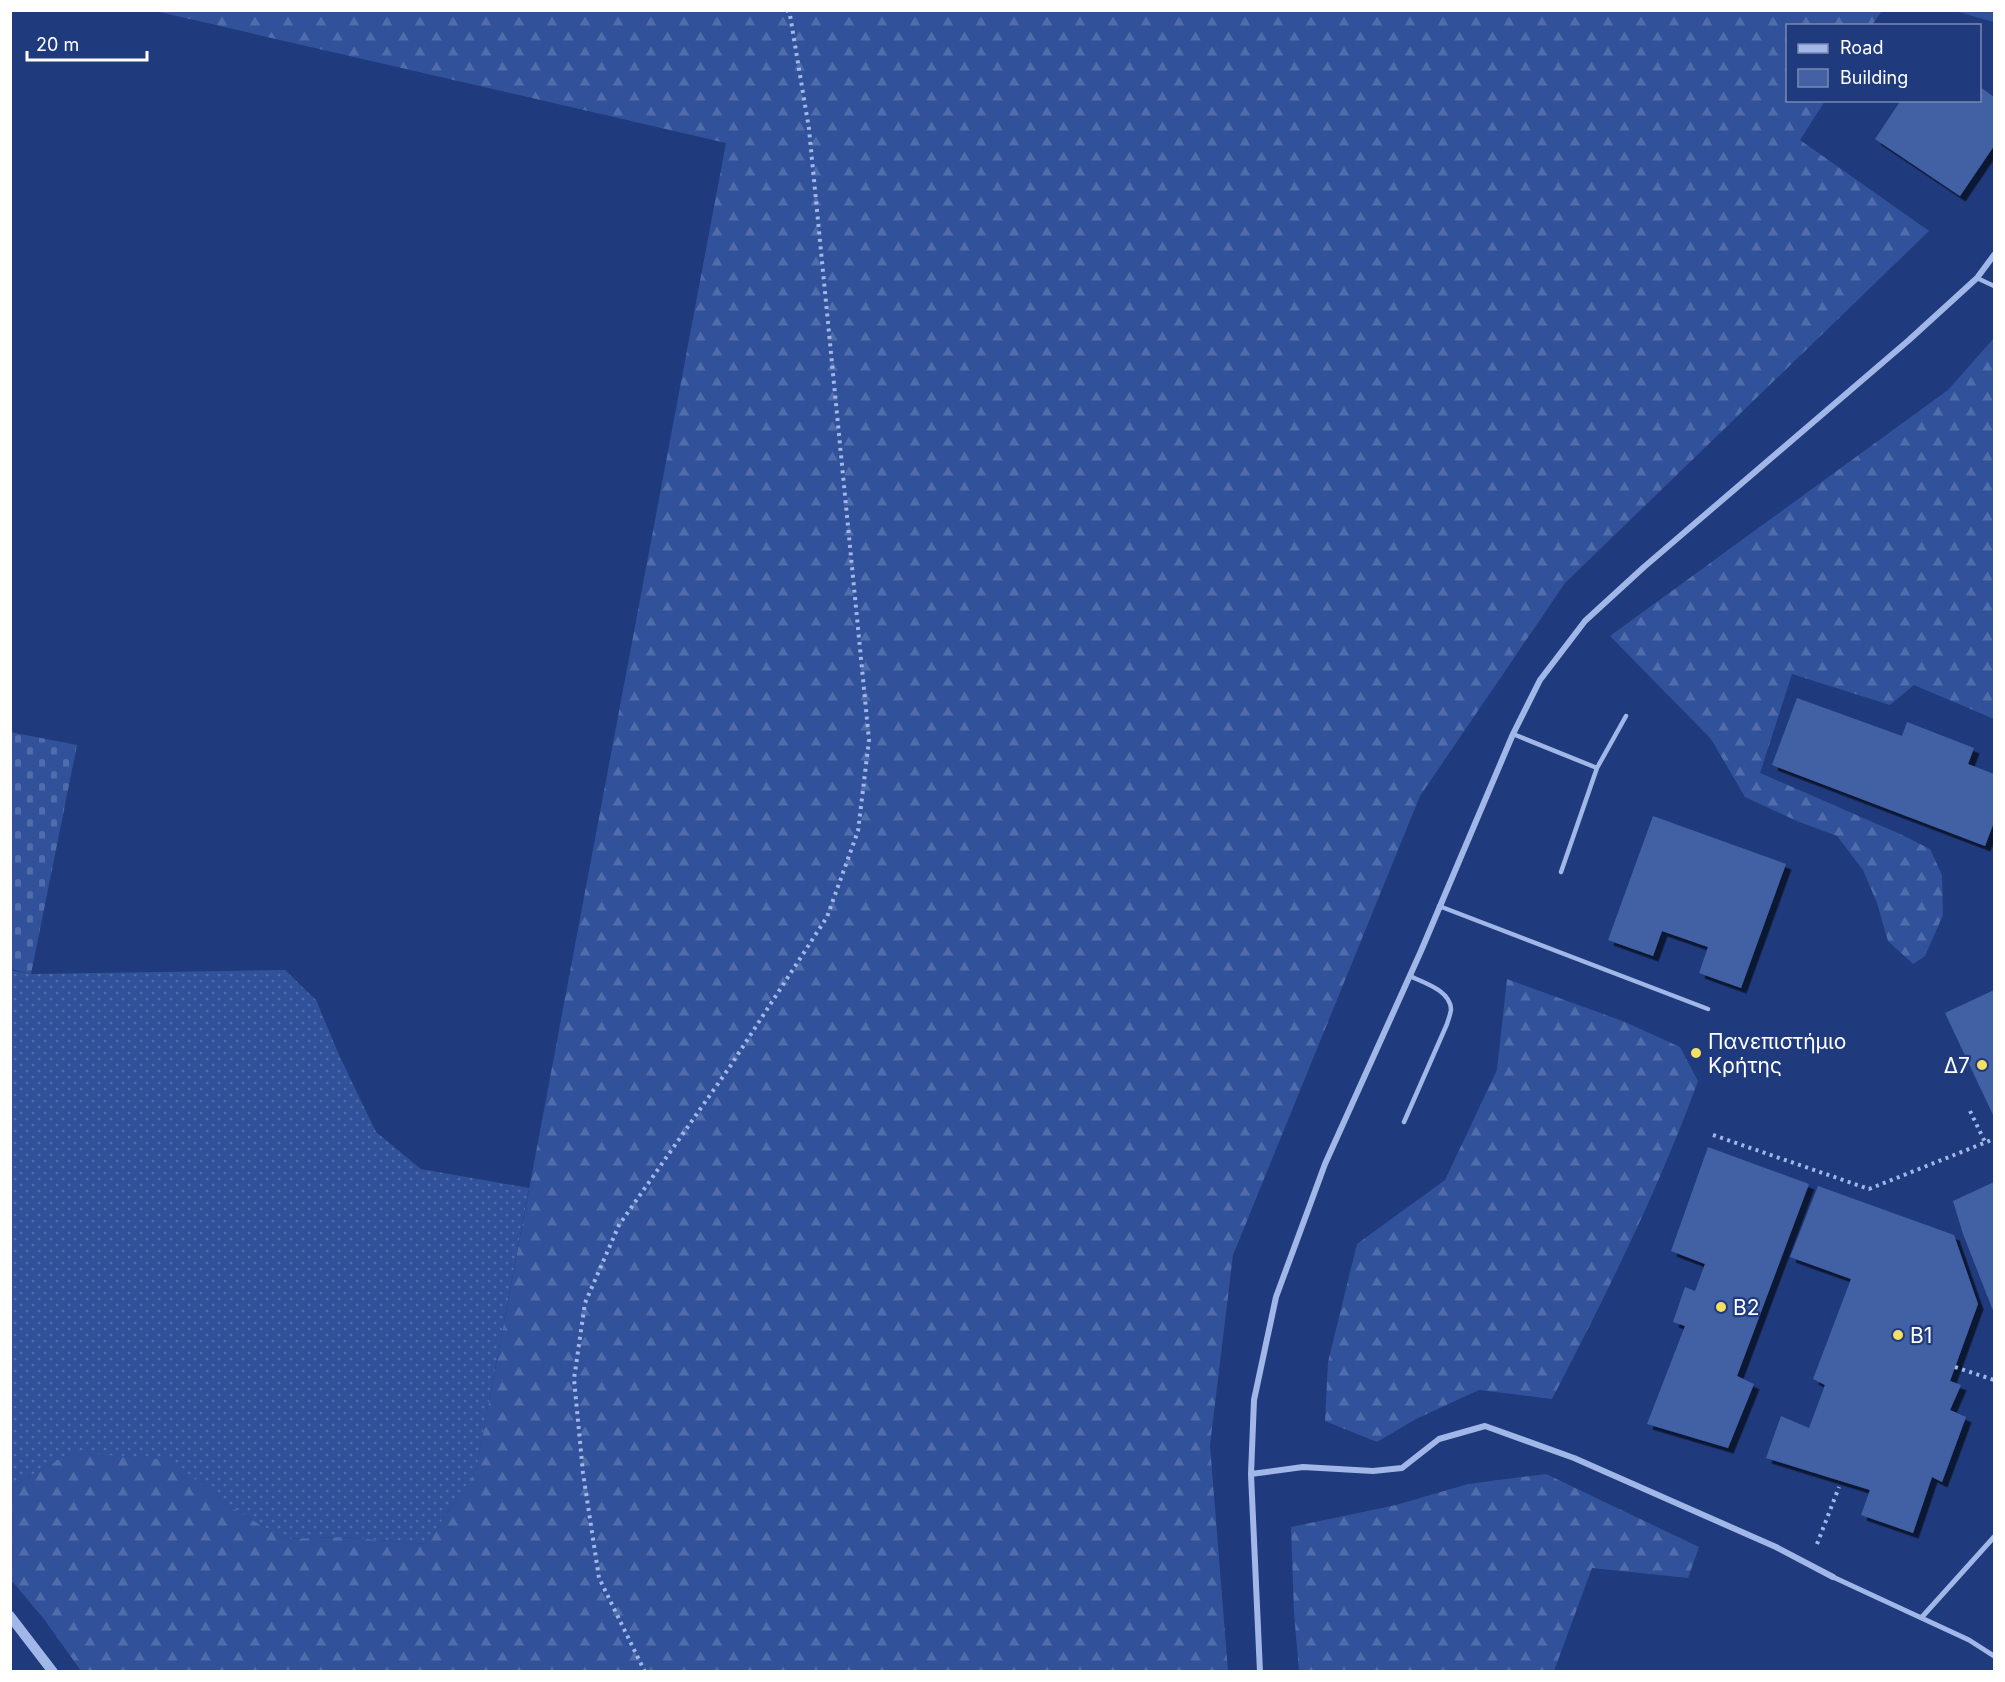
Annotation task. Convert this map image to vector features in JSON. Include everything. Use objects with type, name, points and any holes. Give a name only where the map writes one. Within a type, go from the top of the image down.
[{"type":"street","points":[[1260,1671],[1251,1474],[1254,1400],[1276,1297],[1325,1164],[1410,976],[1513,734],[1540,680],[1585,621],[1644,567],[1909,340],[1977,278],[1995,255]]},
{"type":"street","points":[[1251,1474],[1303,1467],[1373,1471],[1402,1468],[1439,1439],[1485,1426],[1574,1458],[1776,1547],[1833,1577],[1969,1640],[1995,1656]]},
{"type":"street","points":[[1922,1617],[1995,1537]]},
{"type":"street","points":[[10,1616],[53,1671]]},
{"type":"lane","points":[[1977,278],[1995,286]]},
{"type":"lane","points":[[1561,872],[1598,768],[1626,716]]},
{"type":"lane","points":[[1513,734],[1598,768]]},
{"type":"lane","points":[[1439,906],[1708,1009]]},
{"type":"lane","points":[[1404,1122],[1447,1024],[1451,1009],[1447,996],[1410,976]]},
{"type":"path","points":[[645,1671],[599,1578],[597,1566],[583,1473],[574,1379],[585,1303],[619,1225],[729,1068],[827,917],[858,831],[869,740],[809,129],[790,15],[787,10]]},
{"type":"path","points":[[1970,1111],[1984,1142]]},
{"type":"path","points":[[1713,1135],[1869,1189],[1995,1138]]},
{"type":"path","points":[[1955,1367],[1995,1380]]},
{"type":"path","points":[[1809,1564],[1839,1487]]},
{"type":"green space","points":[[155,11],[1882,11],[1873,24],[1786,24],[1786,102],[1824,102],[1800,140],[1929,231],[1565,583],[1420,796],[1233,1255],[1210,1445],[1228,1671],[81,1671],[44,1619],[11,1580],[11,1487],[72,1452],[170,1460],[234,1509],[284,1539],[343,1537],[426,1544],[476,1471],[726,143]]},
{"type":"green space","points":[[1955,11],[1994,11],[1994,22]]},
{"type":"green space","points":[[1994,338],[1994,719],[1914,685],[1890,705],[1792,674],[1760,773],[1930,849],[1942,875],[1943,915],[1925,956],[1913,964],[1888,941],[1877,903],[1863,870],[1837,836],[1797,821],[1745,797],[1711,739],[1610,636],[1948,390]]},
{"type":"green space","points":[[10,732],[77,745],[31,974],[11,969]]},
{"type":"green space","points":[[10,970],[31,974],[285,970],[316,1000],[339,1055],[376,1132],[421,1169],[529,1188],[476,1471],[426,1544],[343,1537],[284,1539],[234,1509],[72,1452],[11,1487]]},
{"type":"green space","points":[[1507,979],[1625,1022],[1680,1047],[1698,1081],[1666,1162],[1630,1242],[1552,1399],[1479,1390],[1416,1419],[1377,1442],[1325,1421],[1328,1362],[1357,1244],[1445,1180],[1497,1070]]},
{"type":"green space","points":[[1546,1474],[1699,1547],[1688,1578],[1592,1568],[1554,1671],[1299,1671],[1291,1527],[1396,1505],[1468,1484]]},
{"type":"building","points":[[1981,88],[1994,97],[1994,146],[1960,196],[1875,139],[1900,102],[1981,102]]},
{"type":"building","points":[[1797,698],[1902,736],[1907,722],[1974,748],[1968,764],[1994,774],[1994,822],[1985,846],[1772,765]]},
{"type":"building","points":[[1653,816],[1786,864],[1741,988],[1699,973],[1708,947],[1662,931],[1653,956],[1608,940]]},
{"type":"building","name":"Δ7","points":[[1994,990],[1994,1117],[1945,1013]]},
{"type":"building","name":"Β2","points":[[1708,1147],[1809,1184],[1737,1376],[1754,1384],[1728,1448],[1647,1424],[1685,1326],[1673,1322],[1685,1287],[1695,1291],[1705,1264],[1671,1251]]},
{"type":"building","points":[[1994,1182],[1994,1313],[1963,1234],[1953,1201]]},
{"type":"building","name":"Β1","points":[[1818,1186],[1954,1235],[1978,1304],[1950,1381],[1961,1385],[1950,1410],[1966,1417],[1942,1482],[1932,1477],[1913,1533],[1861,1515],[1870,1490],[1766,1458],[1781,1416],[1809,1428],[1825,1385],[1813,1379],[1851,1279],[1790,1257]]},
{"type":"place","name":"Πανεπιστήμιο Κρήτης","points":[[1696,1053]]},
{"type":"place","name":"Δ7","points":[[1982,1065]]},
{"type":"place","name":"Β2","points":[[1721,1307]]},
{"type":"place","name":"Β1","points":[[1898,1335]]}]
